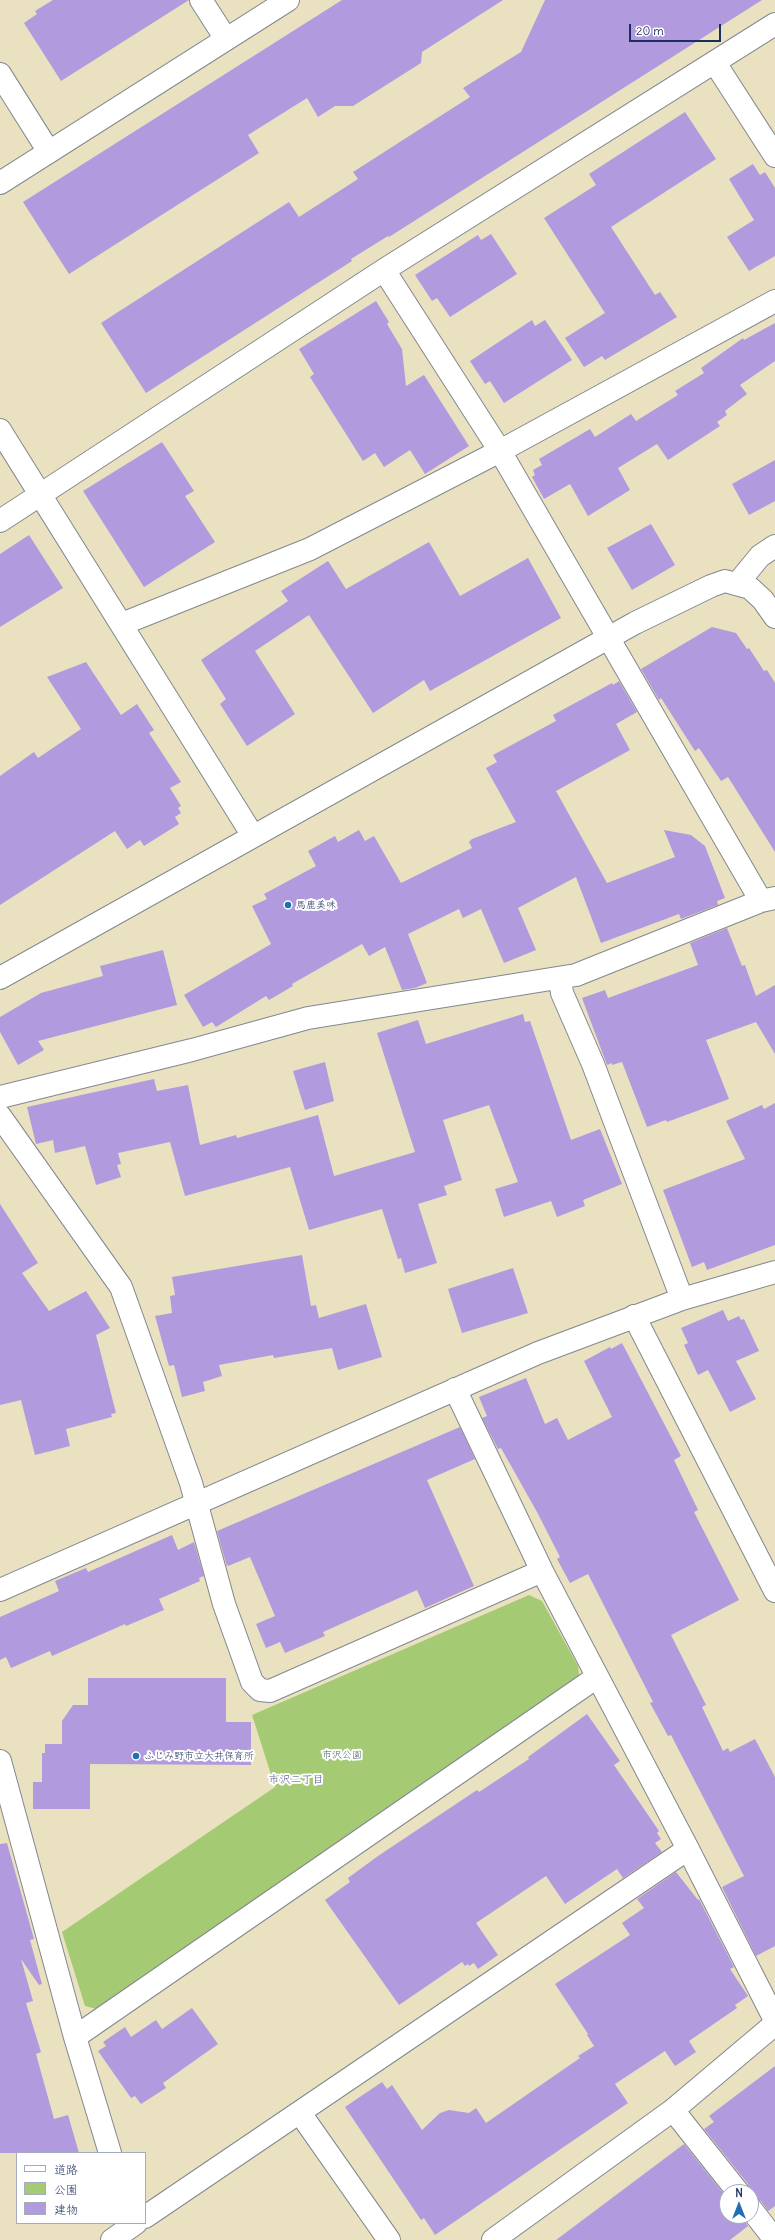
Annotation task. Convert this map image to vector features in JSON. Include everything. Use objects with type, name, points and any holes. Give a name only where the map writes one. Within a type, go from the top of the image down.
[{"type":"street","points":[[202,0],[226,39]]},
{"type":"street","points":[[0,183],[288,0]]},
{"type":"street","points":[[0,521],[384,270],[715,64],[775,24]]},
{"type":"street","points":[[715,64],[775,156]]},
{"type":"street","points":[[0,74],[49,152]]},
{"type":"street","points":[[0,1097],[192,1050],[308,1018],[576,975],[768,899],[608,638],[500,451],[384,270]]},
{"type":"street","points":[[122,624],[310,549],[500,451],[775,301]]},
{"type":"street","points":[[0,430],[253,836]]},
{"type":"street","points":[[737,584],[760,556],[775,546]]},
{"type":"street","points":[[0,978],[608,638],[710,586],[725,582],[750,588],[763,600],[775,617]]},
{"type":"street","points":[[560,978],[562,993],[593,1064],[682,1299]]},
{"type":"street","points":[[0,1116],[121,1288],[196,1503],[224,1604],[252,1682],[260,1690],[270,1691],[542,1570]]},
{"type":"street","points":[[0,1590],[538,1353],[682,1299],[775,1272]]},
{"type":"street","points":[[634,1316],[775,1591]]},
{"type":"street","points":[[455,1389],[542,1570],[688,1849],[775,2020]]},
{"type":"street","points":[[75,2037],[597,1677]]},
{"type":"street","points":[[0,1761],[4,1790],[110,2152]]},
{"type":"street","points":[[146,2215],[300,2113],[688,1849]]},
{"type":"street","points":[[493,2240],[673,2110],[775,2024]]},
{"type":"street","points":[[673,2110],[732,2184]]},
{"type":"street","points":[[300,2113],[389,2240]]},
{"type":"street","points":[[759,2219],[775,2240]]},
{"type":"street","points":[[112,2240],[133,2224]]},
{"type":"green space","name":"市沢公園","points":[[529,1595],[542,1601],[578,1666],[579,1674],[575,1681],[100,2010],[85,2006],[62,1932],[275,1787],[252,1715]]},
{"type":"building","points":[[53,0],[189,0],[61,81],[24,23],[37,14],[35,11]]},
{"type":"building","points":[[342,0],[503,0],[422,52],[421,63],[353,106],[335,106],[318,117],[307,98],[248,135],[259,153],[69,274],[23,202]]},
{"type":"building","points":[[545,0],[762,0],[389,237],[388,236],[351,259],[352,261],[146,393],[101,323],[289,202],[299,217],[358,179],[353,172],[470,97],[463,88],[521,52]]},
{"type":"building","points":[[685,112],[716,159],[611,227],[655,295],[660,292],[677,317],[605,360],[602,356],[584,367],[565,338],[605,313],[544,218],[596,185],[589,174]]},
{"type":"building","points":[[753,164],[760,175],[765,172],[775,188],[775,256],[749,271],[727,237],[754,220],[729,179]]},
{"type":"building","points":[[491,234],[517,274],[450,317],[437,298],[432,301],[415,275],[478,235],[481,240]]},
{"type":"building","points":[[376,301],[389,322],[387,324],[402,349],[406,386],[424,375],[469,446],[425,474],[410,450],[384,467],[375,453],[363,461],[310,377],[314,374],[299,349]]},
{"type":"building","points":[[532,320],[535,326],[545,320],[572,360],[504,403],[490,381],[485,384],[470,361]]},
{"type":"building","points":[[775,323],[775,361],[740,385],[747,394],[725,411],[727,415],[717,422],[720,426],[668,460],[657,444],[618,468],[630,490],[588,516],[570,484],[544,499],[532,477],[535,475],[533,470],[542,465],[539,459],[590,429],[595,437],[631,414],[636,421],[678,395],[675,391],[704,373],[701,368],[743,338],[744,340]]},
{"type":"building","points":[[162,442],[194,491],[185,496],[215,542],[144,587],[83,491]]},
{"type":"building","points":[[775,460],[775,501],[749,515],[732,484]]},
{"type":"building","points":[[651,524],[675,565],[632,590],[607,548]]},
{"type":"building","points":[[29,535],[63,588],[0,627],[0,554]]},
{"type":"building","points":[[429,542],[460,596],[528,558],[561,618],[430,691],[424,680],[373,713],[309,615],[255,651],[295,714],[247,746],[220,704],[226,699],[201,660],[288,601],[281,591],[328,561],[346,589]]},
{"type":"building","points":[[712,627],[736,633],[747,649],[749,648],[764,671],[767,670],[775,683],[775,852],[728,777],[721,781],[699,748],[695,751],[661,698],[659,700],[641,669]]},
{"type":"building","points":[[86,662],[121,715],[137,704],[154,730],[149,733],[181,782],[170,788],[181,806],[178,808],[181,813],[175,817],[179,824],[144,846],[140,840],[127,849],[115,831],[0,905],[0,776],[34,752],[38,758],[81,729],[47,677]]},
{"type":"building","points":[[619,681],[637,712],[616,724],[630,750],[556,791],[607,883],[675,857],[664,830],[691,835],[705,846],[725,898],[717,901],[718,905],[681,919],[679,914],[601,943],[576,877],[518,908],[536,950],[504,963],[481,909],[463,918],[459,909],[408,934],[427,983],[415,988],[402,990],[385,947],[369,956],[362,944],[292,984],[293,986],[269,1000],[266,996],[216,1027],[212,1022],[203,1027],[184,995],[271,944],[252,906],[267,899],[264,894],[316,866],[308,851],[335,836],[338,842],[359,830],[365,841],[374,836],[401,883],[472,848],[469,842],[472,839],[516,822],[486,768],[497,762],[493,755],[556,721],[553,715],[612,683],[613,685]]},
{"type":"building","points":[[727,928],[742,966],[745,965],[756,996],[775,985],[775,1054],[756,1022],[706,1040],[729,1099],[667,1122],[666,1120],[647,1127],[622,1062],[607,1065],[582,998],[605,990],[608,998],[698,965],[690,943]]},
{"type":"building","points":[[163,950],[177,1005],[38,1041],[44,1050],[18,1065],[0,1032],[0,1017],[41,993],[103,976],[100,966]]},
{"type":"building","points":[[523,1014],[525,1022],[530,1021],[571,1140],[600,1129],[622,1184],[583,1200],[585,1206],[557,1217],[551,1201],[504,1217],[495,1189],[518,1182],[489,1105],[443,1120],[462,1180],[444,1186],[447,1195],[418,1204],[437,1263],[405,1273],[401,1258],[398,1259],[382,1209],[309,1230],[290,1167],[185,1196],[170,1142],[118,1153],[121,1164],[117,1165],[121,1177],[96,1185],[85,1146],[55,1153],[53,1140],[36,1144],[27,1107],[154,1079],[157,1091],[188,1085],[200,1145],[236,1135],[237,1138],[318,1115],[334,1176],[415,1152],[377,1033],[418,1020],[426,1044]]},
{"type":"building","points":[[325,1062],[334,1101],[305,1110],[293,1071]]},
{"type":"building","points":[[775,1103],[775,1245],[707,1270],[704,1262],[692,1267],[663,1190],[745,1159],[726,1121],[762,1105],[764,1109]]},
{"type":"building","points":[[0,1204],[38,1263],[22,1273],[49,1311],[86,1291],[110,1328],[96,1335],[116,1413],[111,1414],[112,1417],[66,1429],[70,1446],[35,1455],[21,1400],[0,1405]]},
{"type":"building","points":[[302,1255],[311,1306],[316,1305],[319,1318],[366,1304],[382,1357],[338,1370],[332,1348],[274,1358],[273,1355],[219,1365],[222,1376],[203,1382],[205,1391],[182,1397],[174,1365],[169,1366],[155,1316],[172,1313],[170,1296],[175,1295],[172,1277]]},
{"type":"building","points":[[513,1268],[528,1313],[462,1333],[448,1289]]},
{"type":"building","points":[[723,1310],[728,1321],[739,1316],[741,1320],[744,1319],[759,1351],[736,1361],[756,1399],[730,1412],[708,1370],[698,1375],[684,1345],[688,1343],[681,1328]]},
{"type":"building","points":[[622,1343],[681,1456],[674,1460],[698,1510],[694,1512],[739,1600],[671,1635],[706,1705],[702,1707],[723,1751],[728,1748],[730,1752],[755,1739],[775,1777],[775,1946],[756,1956],[722,1887],[744,1876],[671,1735],[668,1736],[650,1703],[653,1702],[588,1574],[570,1583],[557,1559],[560,1557],[537,1512],[501,1448],[498,1449],[482,1418],[487,1416],[479,1397],[526,1378],[545,1424],[557,1418],[568,1440],[612,1417],[584,1361],[610,1347],[611,1349]]},
{"type":"building","points":[[460,1427],[475,1459],[427,1480],[474,1586],[425,1608],[417,1590],[323,1632],[325,1636],[285,1653],[280,1642],[266,1648],[256,1624],[275,1616],[250,1557],[228,1566],[227,1564],[227,1567],[217,1531]]},
{"type":"building","points":[[172,1535],[178,1550],[194,1542],[204,1576],[199,1578],[200,1581],[159,1599],[164,1610],[126,1626],[125,1624],[52,1656],[50,1651],[11,1668],[6,1657],[0,1660],[0,1617],[59,1591],[55,1581],[86,1568],[88,1572]]},
{"type":"building","points":[[88,1678],[226,1678],[226,1722],[251,1722],[251,1765],[90,1764],[90,1809],[33,1809],[33,1782],[42,1782],[42,1753],[45,1753],[45,1744],[62,1744],[62,1721],[73,1705],[88,1705]]},
{"type":"building","points":[[587,1714],[620,1761],[614,1765],[659,1831],[657,1833],[661,1839],[655,1843],[662,1852],[623,1878],[617,1869],[565,1904],[546,1876],[476,1923],[498,1955],[478,1969],[474,1963],[469,1966],[468,1964],[465,1966],[462,1962],[399,2005],[325,1900],[350,1882],[348,1878],[378,1856],[477,1790],[479,1792],[529,1759],[528,1757]]},
{"type":"building","points":[[7,1843],[34,1939],[30,1940],[42,1984],[39,1985],[21,1959],[33,2001],[26,2003],[41,2052],[36,2054],[54,2119],[68,2115],[79,2152],[0,2153],[0,1844]]},
{"type":"building","points":[[676,1872],[698,1900],[699,1899],[734,1967],[730,1969],[748,1996],[735,2005],[737,2008],[689,2041],[696,2052],[675,2066],[665,2051],[615,2084],[628,2103],[435,2235],[424,2218],[421,2220],[345,2107],[382,2082],[387,2089],[392,2085],[422,2130],[440,2113],[449,2110],[469,2113],[476,2108],[486,2123],[580,2058],[578,2056],[594,2046],[587,2035],[588,2034],[555,1984],[630,1935],[622,1923],[644,1908],[637,1899]]},
{"type":"building","points":[[192,2008],[218,2044],[163,2083],[166,2088],[141,2104],[135,2096],[131,2098],[98,2051],[106,2046],[103,2042],[125,2027],[131,2037],[156,2020],[162,2029]]},
{"type":"building","points":[[775,2066],[775,2206],[768,2211],[759,2200],[759,2184],[748,2184],[704,2129],[714,2122],[709,2116]]},
{"type":"building","points":[[684,2144],[719,2188],[719,2224],[747,2224],[748,2226],[730,2240],[556,2240]]},
{"type":"place","name":"馬鹿美味","points":[[288,905]]},
{"type":"place","name":"ふじみ野市立大井保育所","points":[[136,1756]]},
{"type":"district","name":"市沢二丁目","points":[[296,1780]]}]
